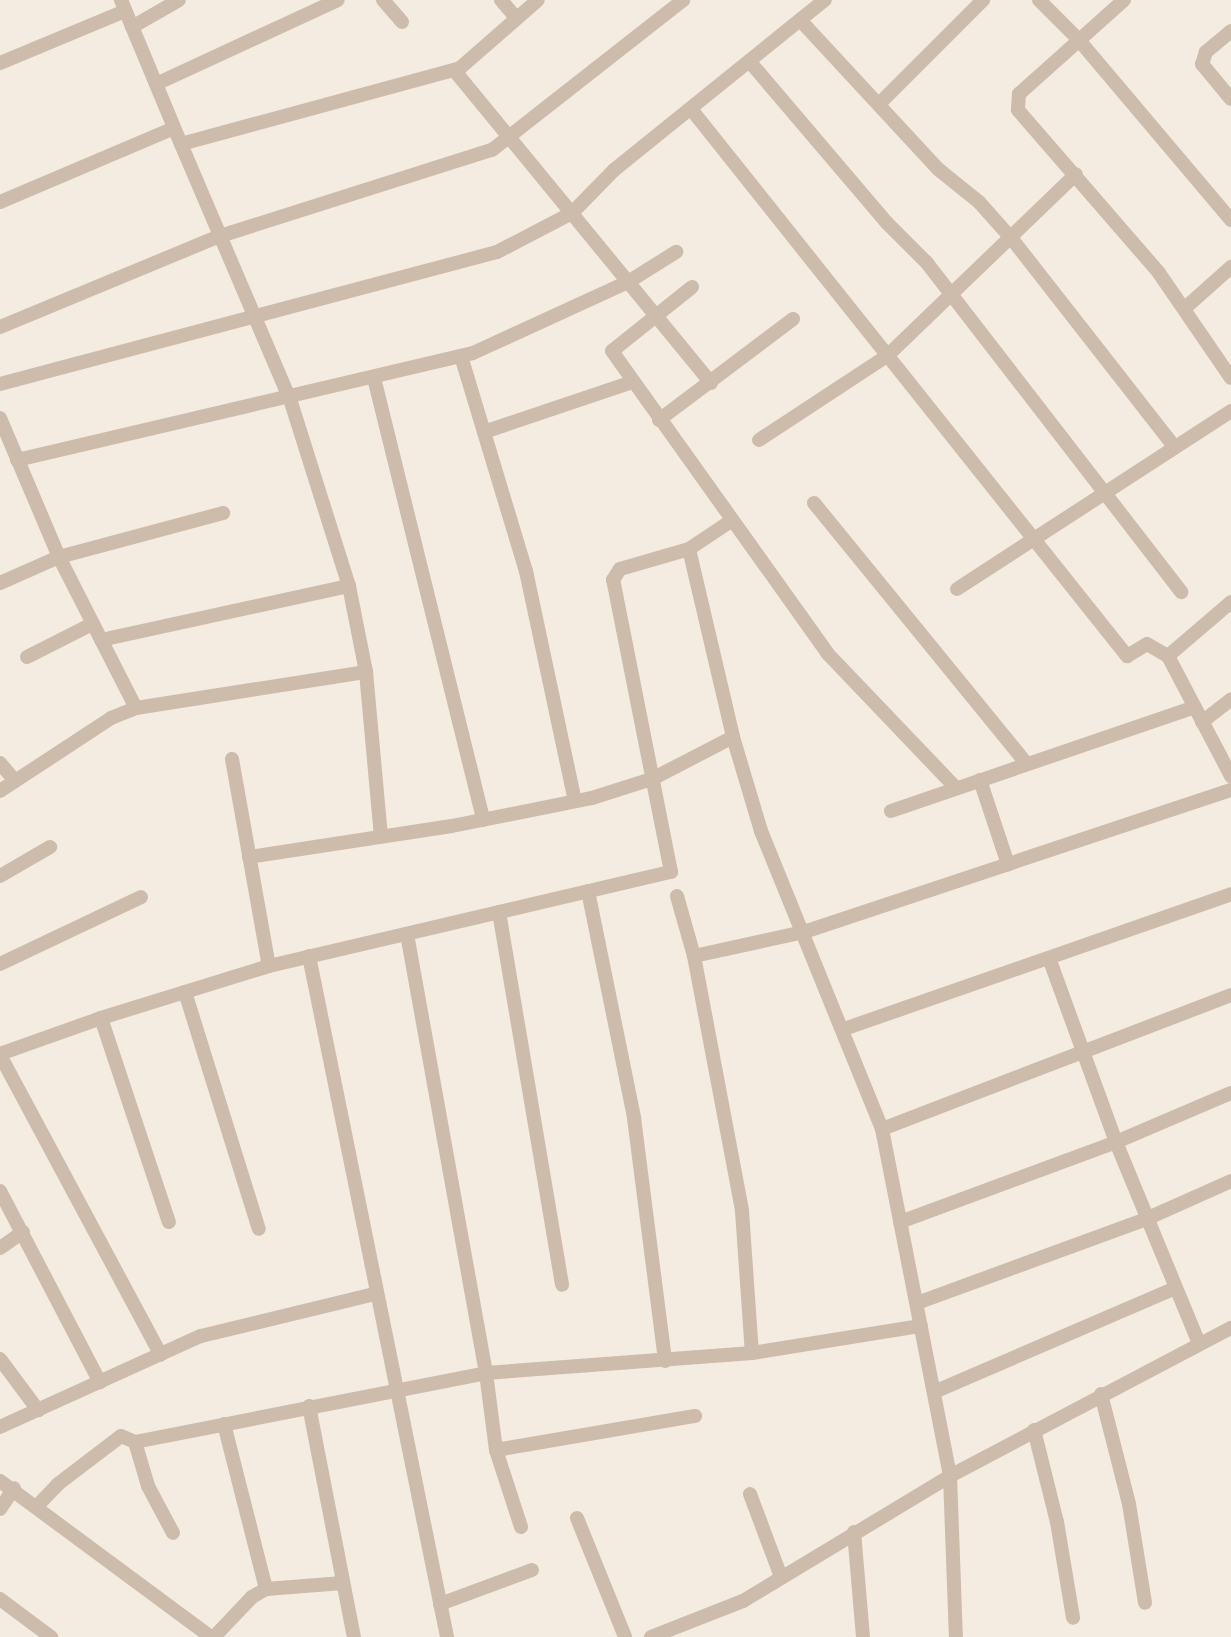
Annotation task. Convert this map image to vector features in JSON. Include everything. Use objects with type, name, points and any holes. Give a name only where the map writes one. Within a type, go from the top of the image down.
[{"type":"street","points":[[132,27],[179,0]]},
{"type":"street","points":[[156,84],[338,0]]},
{"type":"street","points":[[383,0],[402,22]]},
{"type":"street","points":[[501,0],[516,18]]},
{"type":"street","points":[[181,144],[454,70],[538,0]]},
{"type":"street","points":[[0,327],[218,237],[453,166],[492,150],[683,0]]},
{"type":"street","points":[[0,384],[497,252],[572,213],[614,170],[825,0]]},
{"type":"street","points":[[880,103],[983,0]]},
{"type":"street","points":[[1039,0],[1078,39],[1230,215]]},
{"type":"street","points":[[1124,0],[1019,94],[1018,110],[1076,174],[1185,308],[1231,378]]},
{"type":"street","points":[[0,63],[123,5],[218,237],[289,399],[349,586],[366,672],[381,836]]},
{"type":"street","points":[[800,21],[880,103],[938,169],[979,202],[1012,239],[1173,445]]},
{"type":"street","points":[[1231,31],[1206,52],[1202,64],[1231,99]]},
{"type":"street","points":[[750,62],[952,296],[1181,592]]},
{"type":"street","points":[[454,70],[711,383]]},
{"type":"street","points":[[691,109],[1127,656],[1147,644],[1168,656],[1231,776]]},
{"type":"street","points":[[0,202],[174,128]]},
{"type":"street","points":[[759,440],[887,356],[1012,239],[1076,174]]},
{"type":"street","points":[[17,460],[289,399],[461,356],[628,282],[676,252]]},
{"type":"street","points":[[1185,308],[1231,267]]},
{"type":"street","points":[[692,287],[612,351],[828,654],[956,788]]},
{"type":"street","points":[[659,420],[793,319]]},
{"type":"street","points":[[461,356],[526,571],[575,801]]},
{"type":"street","points":[[374,378],[483,820]]},
{"type":"street","points":[[484,432],[633,382]]},
{"type":"street","points":[[957,589],[1033,541],[1173,445],[1231,411]]},
{"type":"street","points":[[0,418],[59,557],[136,708]]},
{"type":"street","points":[[814,503],[1027,764]]},
{"type":"street","points":[[0,583],[59,557],[223,513]]},
{"type":"street","points":[[161,1354],[0,1055],[101,1017],[269,966],[671,872],[613,580],[620,569],[689,549],[731,521]]},
{"type":"street","points":[[689,549],[733,737],[761,831],[844,1029],[882,1129],[950,1476],[956,1637]]},
{"type":"street","points":[[101,640],[349,586]]},
{"type":"street","points":[[1168,656],[1231,602]]},
{"type":"street","points":[[27,657],[92,624]]},
{"type":"street","points":[[0,790],[111,718],[136,708],[366,672]]},
{"type":"street","points":[[1202,722],[1231,699]]},
{"type":"street","points":[[891,811],[1195,707]]},
{"type":"street","points":[[249,857],[483,820],[575,801],[652,779],[733,737]]},
{"type":"street","points":[[232,759],[269,966]]},
{"type":"street","points":[[0,763],[15,780]]},
{"type":"street","points":[[980,780],[1008,864]]},
{"type":"street","points":[[694,956],[804,932],[1231,790]]},
{"type":"street","points":[[0,876],[50,847]]},
{"type":"street","points":[[588,891],[634,1118],[665,1361]]},
{"type":"street","points":[[844,1029],[1231,894]]},
{"type":"street","points":[[677,896],[694,956],[742,1211],[752,1353]]},
{"type":"street","points":[[0,964],[141,897]]},
{"type":"street","points":[[499,912],[562,1285]]},
{"type":"street","points":[[407,934],[486,1373],[496,1450],[521,1527]]},
{"type":"street","points":[[309,956],[393,1388],[447,1637]]},
{"type":"street","points":[[1049,958],[1116,1142],[1198,1341]]},
{"type":"street","points":[[185,992],[259,1229]]},
{"type":"street","points":[[882,1129],[1231,995]]},
{"type":"street","points":[[101,1017],[169,1223]]},
{"type":"street","points":[[900,1222],[1116,1142],[1231,1093]]},
{"type":"street","points":[[917,1303],[1146,1219],[1231,1181]]},
{"type":"street","points":[[0,1191],[100,1382]]},
{"type":"street","points":[[0,1248],[23,1232]]},
{"type":"street","points":[[934,1392],[1175,1288]]},
{"type":"street","points":[[0,1427],[201,1336],[374,1294]]},
{"type":"street","points":[[37,1506],[111,1441],[121,1436],[135,1442],[393,1388],[486,1373],[752,1353],[922,1326]]},
{"type":"street","points":[[651,1637],[743,1601],[950,1476],[1198,1341],[1231,1328]]},
{"type":"street","points":[[0,1359],[38,1410]]},
{"type":"street","points":[[1101,1394],[1129,1504],[1145,1603]]},
{"type":"street","points":[[309,1406],[354,1637]]},
{"type":"street","points":[[496,1450],[695,1416]]},
{"type":"street","points":[[224,1424],[265,1590]]},
{"type":"street","points":[[1034,1430],[1057,1522],[1073,1618]]},
{"type":"street","points":[[135,1442],[148,1486],[173,1533]]},
{"type":"street","points":[[0,1481],[14,1488],[212,1637],[251,1597],[265,1590],[343,1583]]},
{"type":"street","points":[[0,1509],[14,1488]]},
{"type":"street","points":[[750,1493],[781,1577]]},
{"type":"street","points":[[578,1518],[625,1637]]},
{"type":"street","points":[[854,1532],[863,1637]]},
{"type":"street","points":[[440,1604],[532,1570]]},
{"type":"street","points":[[0,1598],[51,1637]]}]
